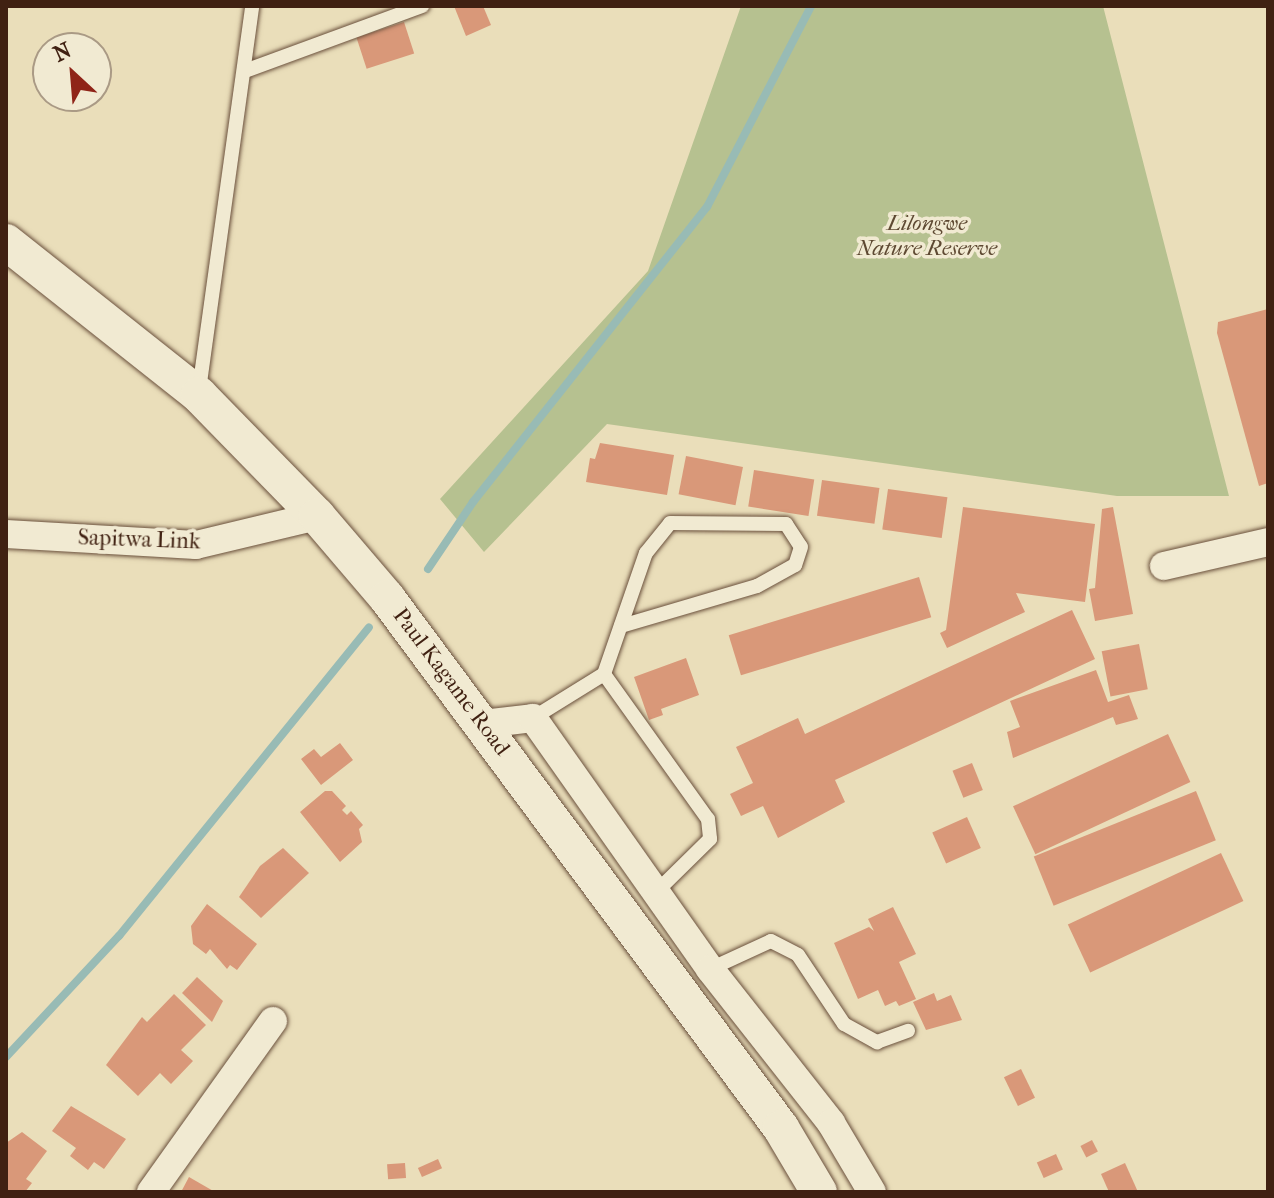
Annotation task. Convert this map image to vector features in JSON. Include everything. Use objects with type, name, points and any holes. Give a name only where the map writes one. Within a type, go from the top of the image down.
[{"type":"street","name":"Paul Kagame Road","points":[[6,242],[199,395],[317,516],[483,724],[781,1128],[819,1192]]},
{"type":"street","name":"Sapitwa Link","points":[[6,534],[196,545],[317,516]]},
{"type":"street","points":[[1164,566],[1268,542]]},
{"type":"street","points":[[483,724],[533,718],[710,969],[831,1123],[872,1192]]},
{"type":"street","points":[[151,1192],[273,1021]]},
{"type":"lane","points":[[199,395],[252,6]]},
{"type":"lane","points":[[245,71],[422,6]]},
{"type":"lane","points":[[533,718],[604,674],[646,553],[670,523],[786,524],[801,547],[795,565],[757,586],[621,626]]},
{"type":"lane","points":[[604,674],[708,819],[710,839],[655,893]]},
{"type":"lane","points":[[710,969],[771,941],[798,955],[844,1024],[877,1042],[908,1031]]},
{"type":"green space","name":"Lilongwe Nature Reserve","points":[[741,6],[1103,6],[1229,496],[1117,496],[607,424],[484,552],[440,499],[648,271]]},
{"type":"building","points":[[454,6],[483,6],[491,25],[466,36]]},
{"type":"building","points":[[404,22],[414,53],[367,69],[356,37]]},
{"type":"building","points":[[1268,309],[1268,483],[1259,486],[1217,333],[1218,322]]},
{"type":"building","points":[[600,443],[674,455],[667,495],[586,482],[590,458],[595,459]]},
{"type":"building","points":[[686,456],[743,467],[735,505],[679,494]]},
{"type":"building","points":[[754,470],[814,480],[808,516],[748,507]]},
{"type":"building","points":[[822,480],[879,488],[874,524],[817,516]]},
{"type":"building","points":[[888,489],[947,497],[942,538],[882,530]]},
{"type":"building","points":[[963,507],[1095,524],[1085,602],[1016,593],[1025,612],[947,648],[940,633],[946,630]]},
{"type":"building","points":[[1113,507],[1133,614],[1095,621],[1089,589],[1095,588],[1102,509]]},
{"type":"building","points":[[919,577],[931,617],[741,675],[729,635]]},
{"type":"building","points":[[1072,610],[1095,659],[835,780],[845,802],[778,838],[763,806],[741,816],[730,794],[753,783],[736,747],[798,718],[805,734]]},
{"type":"building","points":[[1139,644],[1148,689],[1110,696],[1102,651]]},
{"type":"building","points":[[686,658],[699,695],[661,709],[663,715],[649,720],[634,677]]},
{"type":"building","points":[[1096,670],[1108,702],[1129,695],[1138,719],[1116,725],[1113,717],[1013,758],[1007,732],[1020,727],[1010,701]]},
{"type":"building","points":[[1168,734],[1190,782],[1035,854],[1013,806]]},
{"type":"building","points":[[340,743],[353,760],[321,785],[301,759],[314,749],[321,757]]},
{"type":"building","points":[[972,763],[983,790],[963,798],[953,771]]},
{"type":"building","points":[[325,791],[332,791],[346,806],[342,810],[347,815],[351,811],[363,825],[359,829],[362,842],[340,862],[300,812]]},
{"type":"building","points":[[1196,791],[1216,840],[1054,906],[1034,857]]},
{"type":"building","points":[[967,817],[981,848],[946,864],[932,832]]},
{"type":"building","points":[[283,848],[309,873],[261,918],[239,897],[260,866]]},
{"type":"building","points":[[1221,853],[1243,901],[1090,972],[1068,924]]},
{"type":"building","points":[[207,904],[257,944],[237,970],[230,965],[227,969],[210,949],[206,954],[193,944],[191,926]]},
{"type":"building","points":[[893,907],[916,954],[899,962],[916,999],[899,1006],[896,1001],[885,1006],[878,990],[858,999],[834,943],[869,927],[874,931],[868,919]]},
{"type":"building","points":[[197,977],[223,1001],[212,1022],[182,993]]},
{"type":"building","points":[[934,993],[937,1001],[951,995],[962,1020],[926,1030],[913,1002]]},
{"type":"building","points":[[174,994],[206,1025],[181,1050],[193,1061],[171,1084],[160,1073],[138,1096],[106,1065],[142,1017],[147,1022]]},
{"type":"building","points":[[1021,1069],[1035,1098],[1018,1106],[1004,1077]]},
{"type":"building","points":[[71,1106],[126,1139],[104,1169],[94,1162],[88,1170],[70,1156],[76,1148],[52,1131]]},
{"type":"building","points":[[22,1132],[47,1151],[26,1179],[32,1183],[25,1192],[6,1192],[6,1143]]},
{"type":"building","points":[[1092,1140],[1098,1152],[1086,1157],[1080,1146]]},
{"type":"building","points":[[1056,1154],[1063,1170],[1044,1178],[1037,1163]]},
{"type":"building","points":[[438,1159],[442,1168],[422,1177],[418,1168]]},
{"type":"building","points":[[405,1163],[406,1178],[388,1179],[387,1164]]},
{"type":"building","points":[[1125,1163],[1138,1192],[1109,1192],[1101,1174]]},
{"type":"building","points":[[189,1177],[215,1192],[181,1192]]},
{"type":"waterway","points":[[428,569],[473,502],[707,207],[811,6]]},
{"type":"waterway","points":[[6,1057],[119,936],[369,627]]}]
